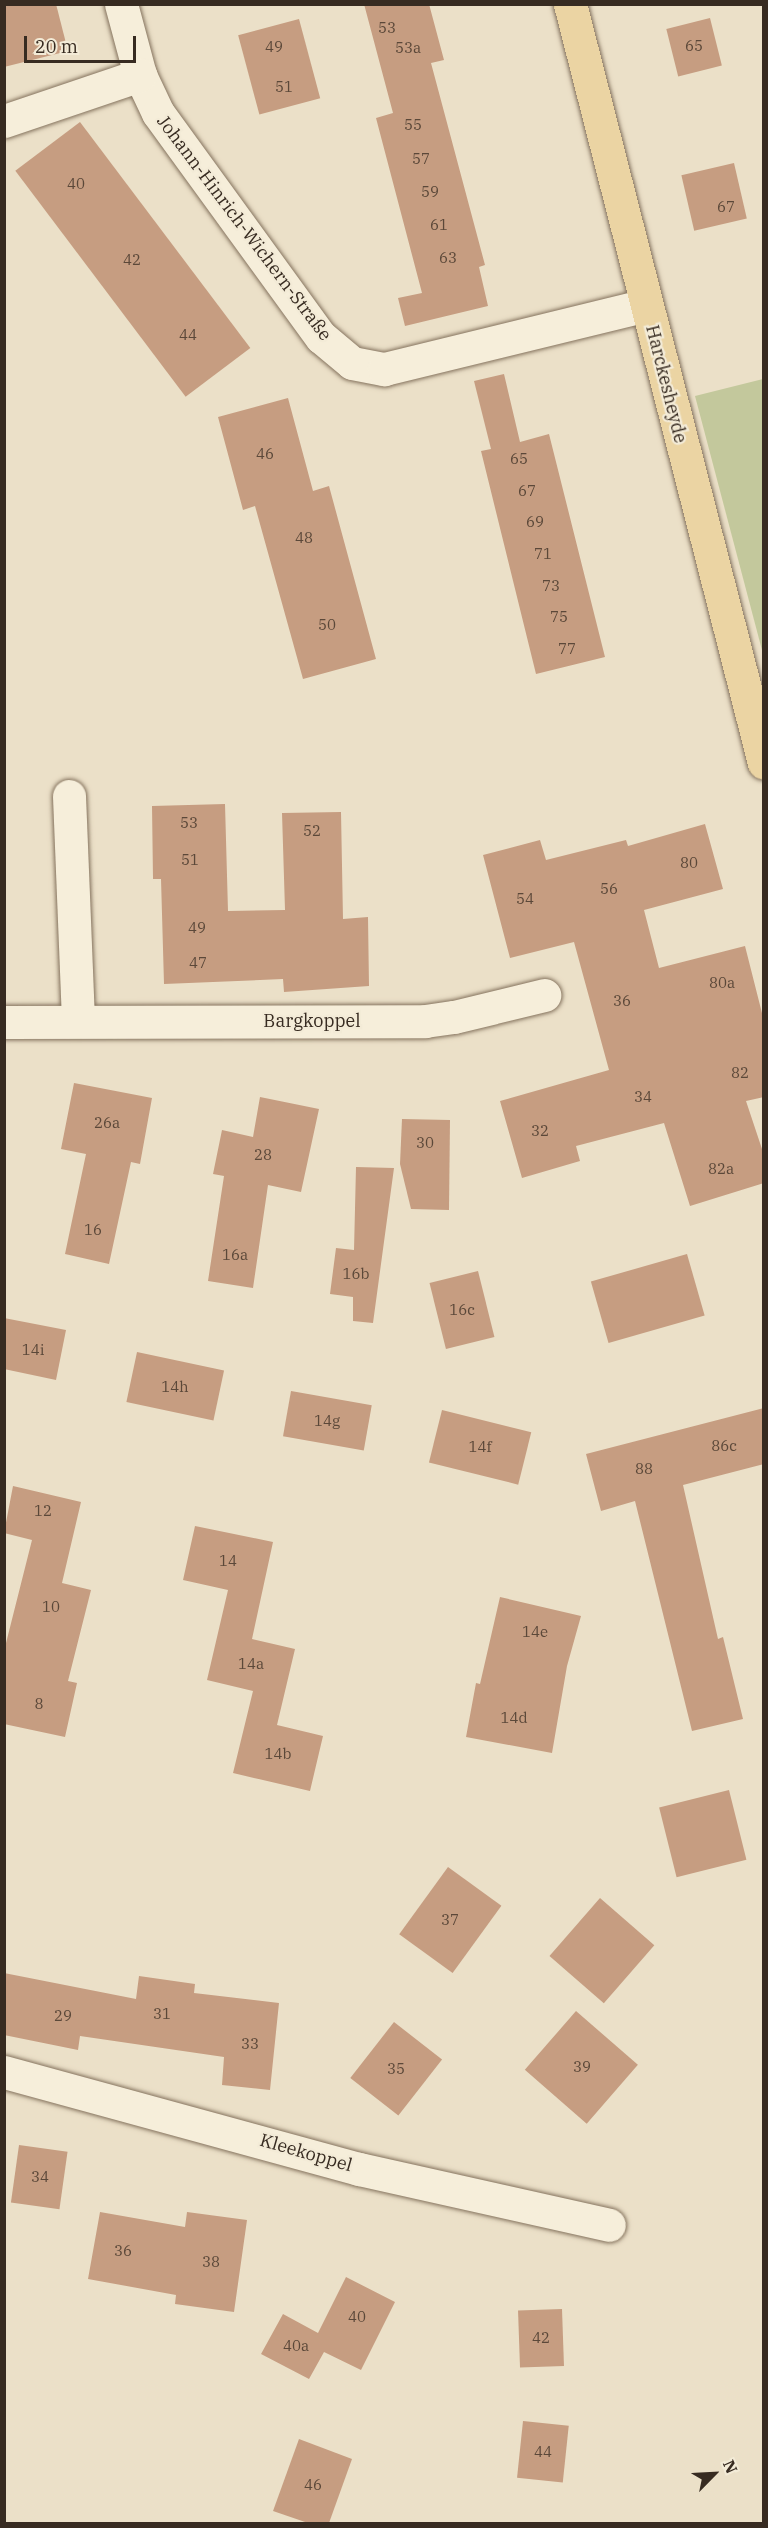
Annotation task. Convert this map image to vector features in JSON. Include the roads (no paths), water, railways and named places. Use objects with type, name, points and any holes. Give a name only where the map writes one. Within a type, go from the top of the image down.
[{"type":"main road","name":"Harckesheyde","points":[[570,4],[764,764]]},
{"type":"street","name":"Johann-Hinrich-Wichern-Straße","points":[[121,4],[140,75],[158,113],[321,337],[352,363],[384,369],[646,305]]},
{"type":"street","points":[[4,121],[140,75]]},
{"type":"street","points":[[69,796],[78,1022]]},
{"type":"street","name":"Bargkoppel","points":[[4,1022],[425,1020],[454,1017],[544,995]]},
{"type":"street","name":"Kleekoppel","points":[[4,2072],[359,2169],[609,2225]]}]
